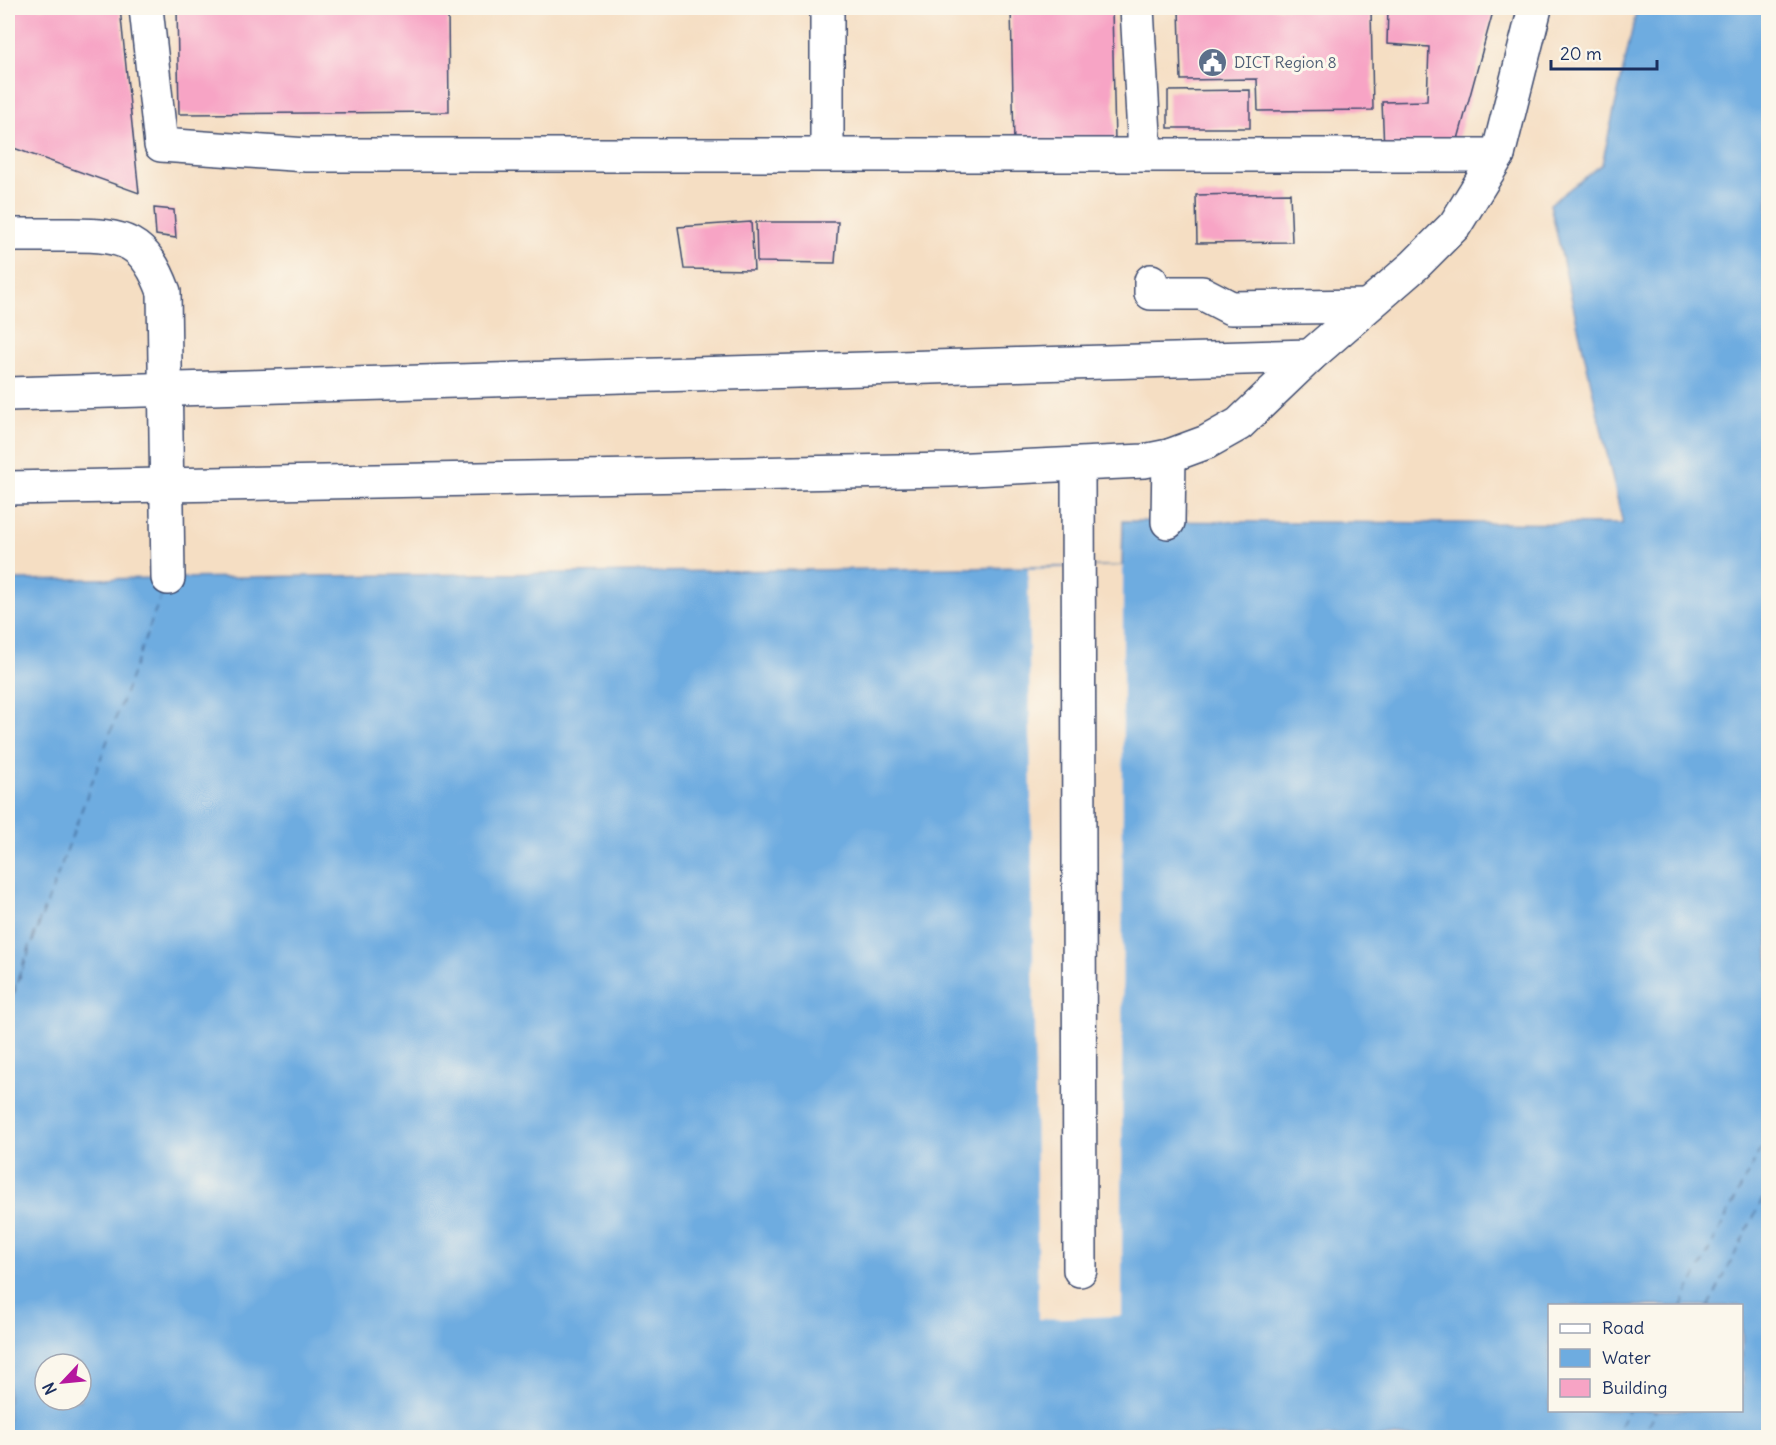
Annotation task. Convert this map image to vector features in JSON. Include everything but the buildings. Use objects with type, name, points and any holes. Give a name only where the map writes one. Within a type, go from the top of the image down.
[{"type":"street","points":[[146,8],[161,145],[307,155],[827,153],[1498,155]]},
{"type":"street","points":[[827,8],[827,153]]},
{"type":"street","points":[[1137,8],[1145,153]]},
{"type":"street","points":[[8,488],[1078,466],[1144,461],[1169,456],[1208,442],[1239,424],[1310,356],[1415,265],[1455,225],[1498,155],[1535,8]]},
{"type":"street","points":[[8,235],[108,235],[136,247],[156,272],[164,292],[168,578]]},
{"type":"street","points":[[1150,281],[1151,294],[1202,293],[1232,308],[1367,306]]},
{"type":"street","points":[[8,394],[1310,356]]},
{"type":"street","points":[[1168,522],[1169,456]]},
{"type":"street","points":[[1078,466],[1080,1270]]},
{"type":"water","points":[[1637,8],[1768,8],[1768,1437],[8,1437],[8,580],[1122,566],[1123,521],[1623,524],[1550,204],[1602,164]]},
{"type":"pier","points":[[1123,566],[1122,1316],[1038,1319],[1028,569]]},
{"type":"ferry route","points":[[8,1009],[162,593]]},
{"type":"ferry route","points":[[8,1005],[44,908]]},
{"type":"ferry route","points":[[1682,1304],[1768,1134]]},
{"type":"ferry route","points":[[1710,1304],[1768,1188]]},
{"type":"ferry route","points":[[1614,1438],[1627,1412]]},
{"type":"ferry route","points":[[1642,1438],[1655,1412]]},
{"type":"place","name":"DICT Region 8","points":[[1213,62]]}]
